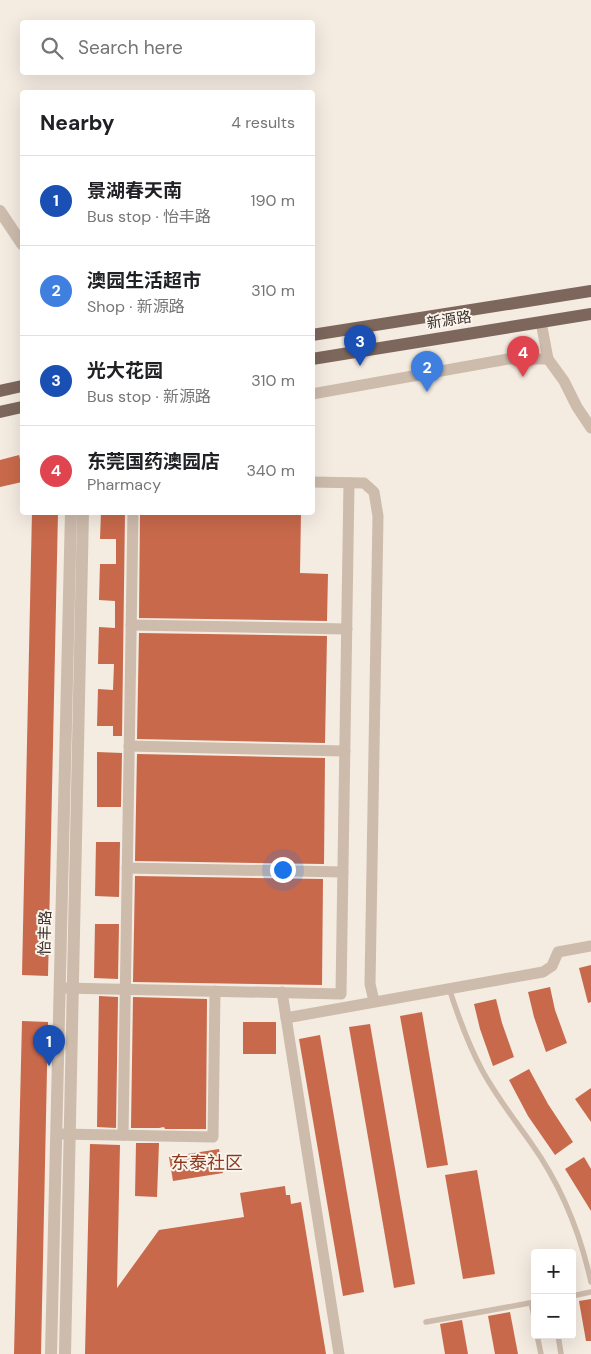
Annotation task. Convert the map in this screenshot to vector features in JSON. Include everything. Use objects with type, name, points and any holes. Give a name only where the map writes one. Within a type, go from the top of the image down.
[{"type":"main road","name":"新源路","points":[[315,336],[591,291]]},
{"type":"main road","name":"新源路","points":[[315,359],[591,314]]},
{"type":"main road","points":[[0,392],[20,387]]},
{"type":"main road","points":[[0,412],[20,407]]},
{"type":"street","points":[[0,211],[20,241]]},
{"type":"street","points":[[541,322],[548,359],[564,381],[577,407],[591,428]]},
{"type":"street","points":[[315,393],[508,360],[548,359]]},
{"type":"street","points":[[315,482],[364,483],[374,492],[378,516],[370,984],[374,1001]]},
{"type":"street","points":[[60,988],[341,994],[349,483]]},
{"type":"street","name":"怡丰路","points":[[51,1354],[71,515]]},
{"type":"street","name":"怡丰路","points":[[65,1354],[83,515]]},
{"type":"street","points":[[123,1135],[133,515]]},
{"type":"street","points":[[131,625],[347,629]]},
{"type":"street","points":[[129,746],[345,751]]},
{"type":"street","points":[[127,868],[343,872]]},
{"type":"street","points":[[286,1018],[543,972],[552,966],[558,952],[591,946]]},
{"type":"street","points":[[56,1134],[213,1137],[215,991]]},
{"type":"street","points":[[282,992],[339,1354]]},
{"type":"lane","points":[[449,988],[463,1030],[482,1070],[504,1108],[549,1170],[564,1199],[576,1229],[591,1282]]},
{"type":"lane","points":[[576,1295],[591,1292]]},
{"type":"lane","points":[[426,1322],[531,1303]]},
{"type":"lane","points":[[538,1339],[541,1354]]},
{"type":"lane","points":[[559,1339],[561,1354]]},
{"type":"building","points":[[19,455],[20,482],[0,487],[0,460]]},
{"type":"building","points":[[32,515],[58,515],[48,976],[22,975]]},
{"type":"building","points":[[101,515],[125,515],[122,736],[113,736],[113,726],[97,726],[98,689],[113,690],[114,664],[98,664],[99,627],[115,628],[115,601],[99,600],[100,564],[116,564],[116,539],[100,539]]},
{"type":"building","points":[[140,515],[301,515],[300,573],[328,574],[327,621],[139,618]]},
{"type":"building","points":[[139,633],[327,636],[325,743],[137,739]]},
{"type":"building","points":[[97,752],[122,753],[121,807],[97,807]]},
{"type":"building","points":[[137,754],[325,758],[324,864],[135,861]]},
{"type":"building","points":[[96,842],[120,842],[119,897],[95,896]]},
{"type":"building","points":[[135,876],[323,879],[322,985],[133,982]]},
{"type":"building","points":[[95,924],[119,924],[118,979],[94,978]]},
{"type":"building","points":[[591,965],[591,1002],[588,1003],[579,968]]},
{"type":"building","points":[[550,987],[555,1010],[567,1043],[546,1052],[528,992]]},
{"type":"building","points":[[99,996],[118,997],[116,1128],[97,1127]]},
{"type":"building","points":[[133,997],[207,999],[206,1129],[131,1128]]},
{"type":"building","points":[[496,999],[514,1057],[493,1066],[480,1029],[474,1004]]},
{"type":"building","points":[[422,1012],[448,1165],[427,1168],[400,1016]]},
{"type":"building","points":[[22,1021],[48,1022],[41,1354],[14,1354]]},
{"type":"building","points":[[243,1022],[276,1022],[276,1054],[243,1054]]},
{"type":"building","points":[[370,1024],[415,1284],[394,1288],[349,1027]]},
{"type":"building","points":[[320,1035],[364,1292],[343,1296],[299,1039]]},
{"type":"building","points":[[529,1069],[548,1104],[573,1142],[555,1155],[528,1116],[509,1080]]},
{"type":"building","points":[[591,1088],[591,1122],[575,1099]]},
{"type":"building","points":[[136,1143],[159,1143],[157,1197],[135,1196]]},
{"type":"building","points":[[90,1144],[120,1145],[117,1288],[159,1230],[244,1217],[240,1193],[285,1186],[286,1195],[290,1195],[291,1204],[301,1202],[326,1354],[85,1354]]},
{"type":"building","points":[[219,1149],[223,1173],[173,1181],[169,1157]]},
{"type":"building","points":[[584,1157],[591,1169],[591,1211],[565,1169]]},
{"type":"building","points":[[477,1170],[495,1274],[463,1279],[445,1175]]},
{"type":"building","points":[[591,1299],[591,1341],[586,1341],[579,1301]]},
{"type":"building","points":[[510,1312],[518,1354],[495,1354],[488,1316]]},
{"type":"building","points":[[462,1320],[468,1354],[445,1354],[440,1324]]},
{"type":"place","name":"光大花园","points":[[360,366]]},
{"type":"place","name":"东莞国药澳园店","points":[[523,377]]},
{"type":"place","name":"澳园生活超市","points":[[427,392]]},
{"type":"place","name":"景湖春天南","points":[[49,1066]]},
{"type":"district","name":"东泰社区","points":[[207,1163]]}]
